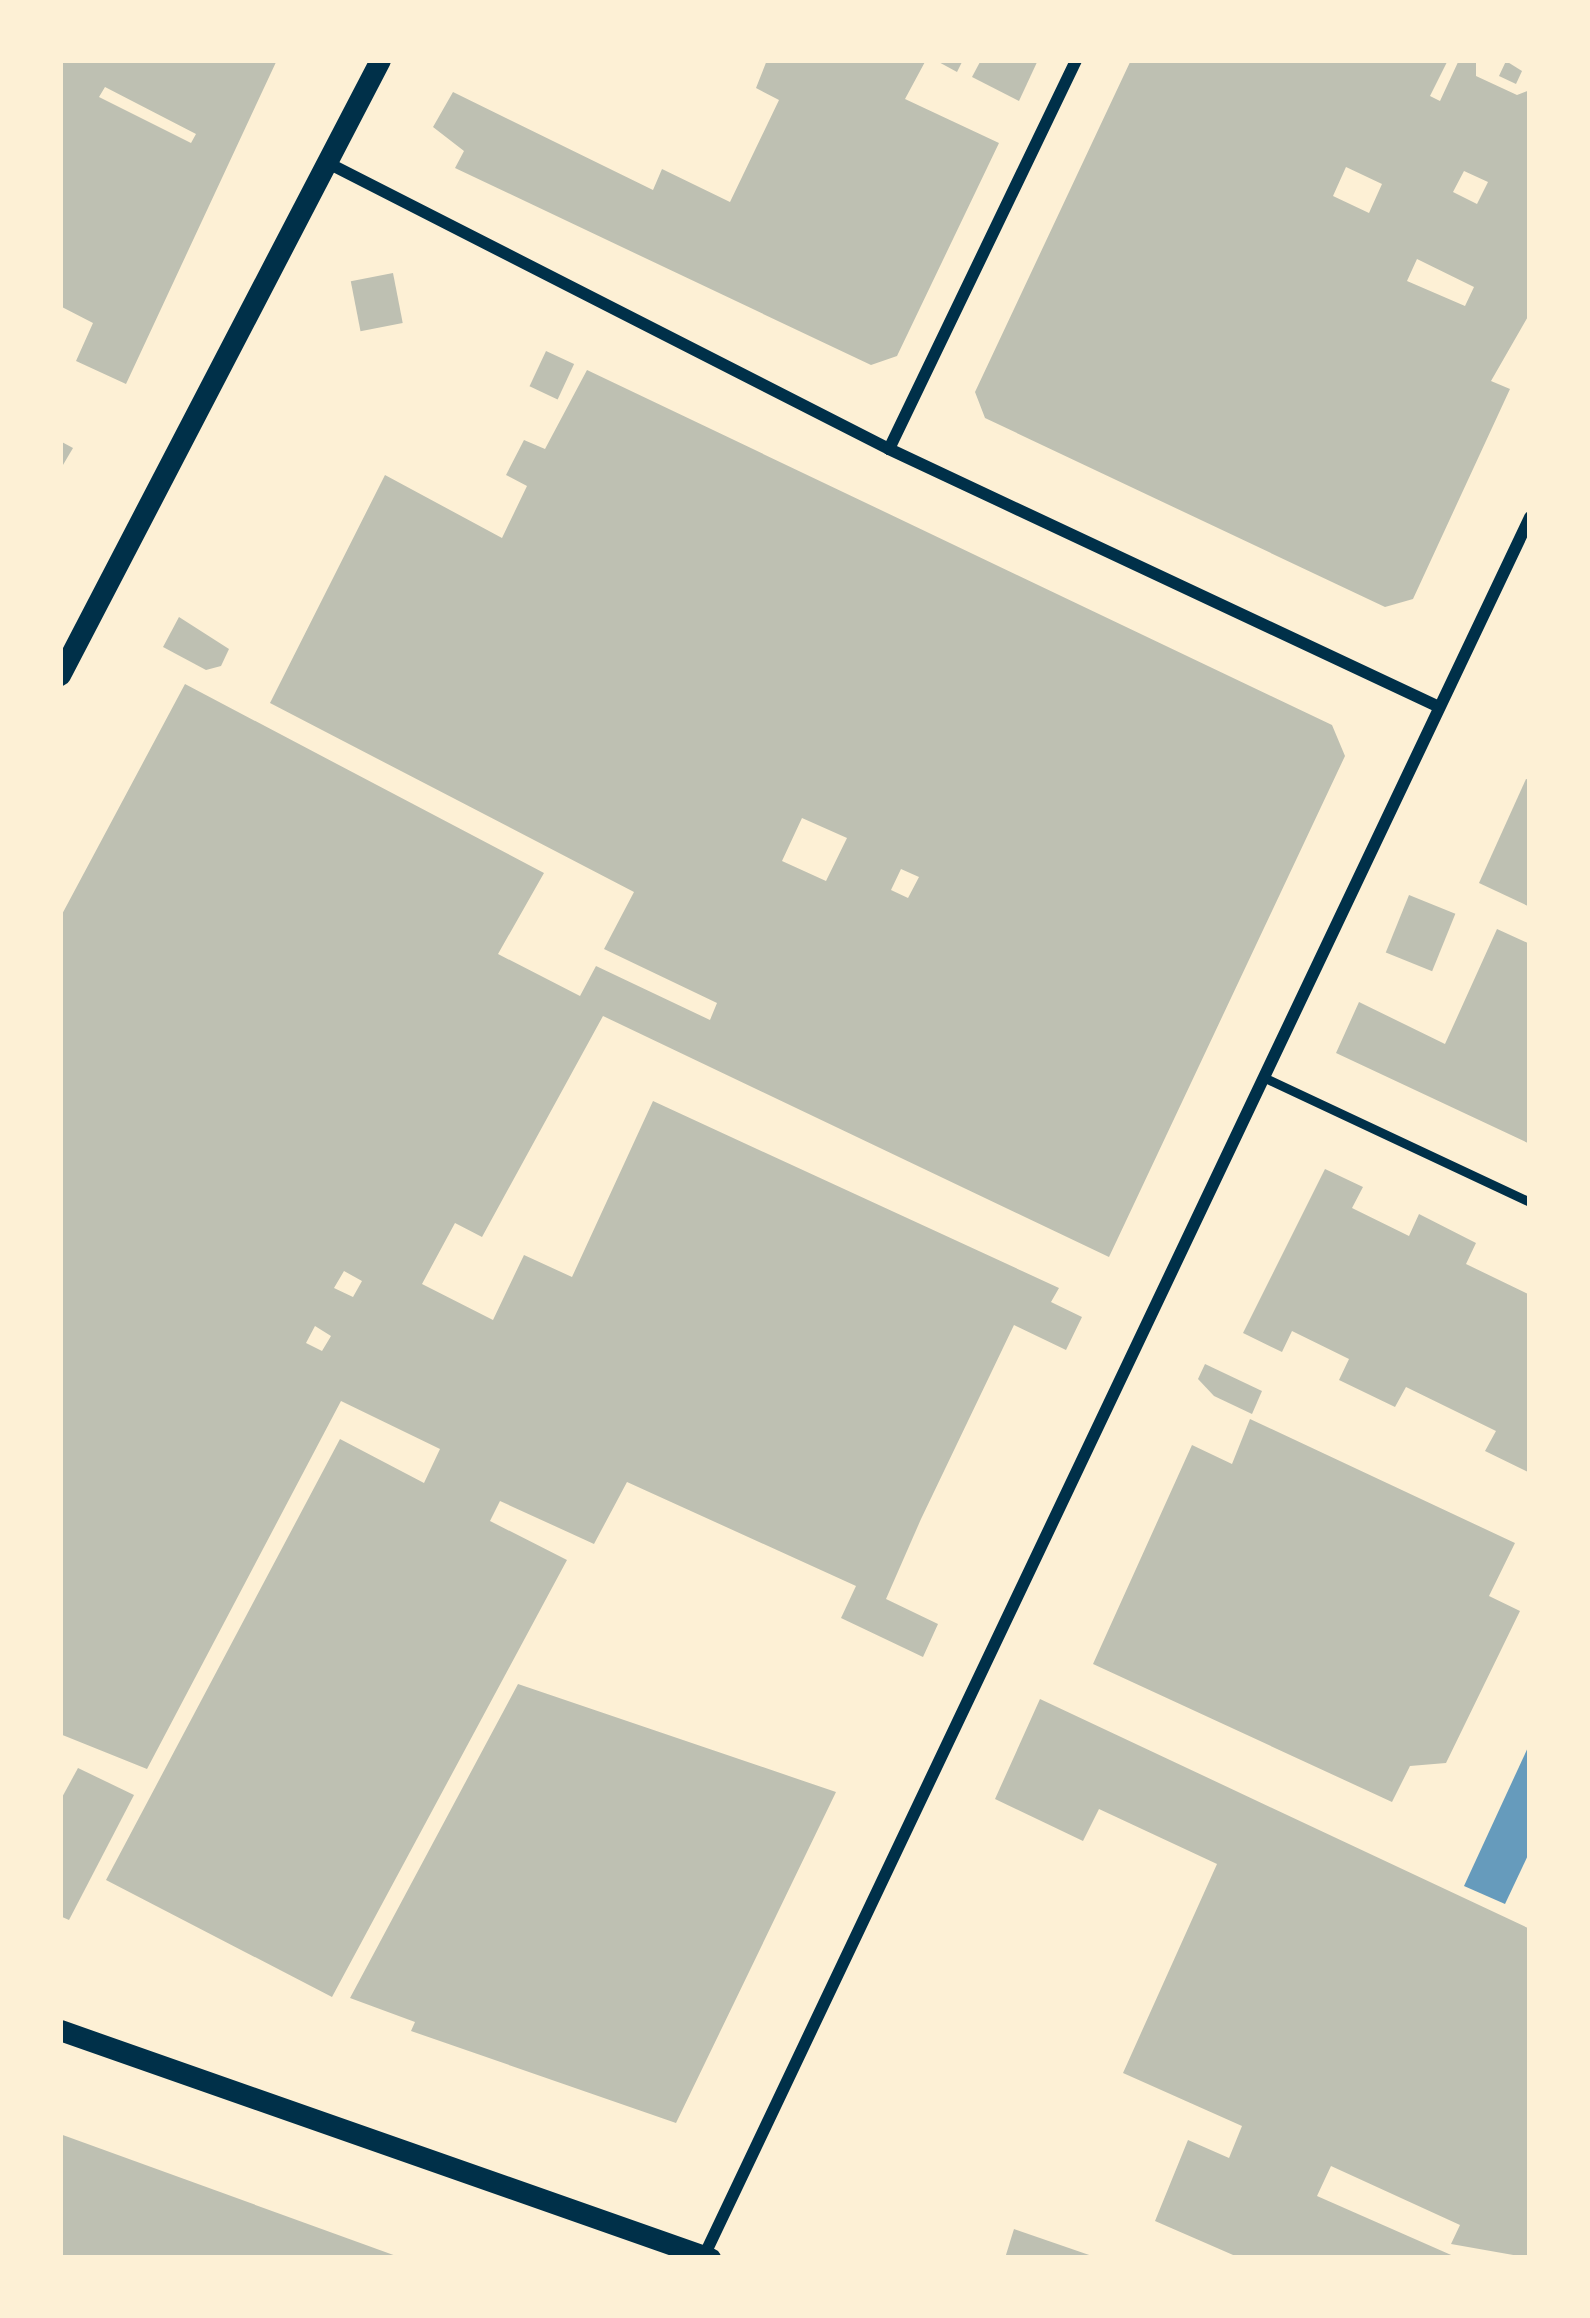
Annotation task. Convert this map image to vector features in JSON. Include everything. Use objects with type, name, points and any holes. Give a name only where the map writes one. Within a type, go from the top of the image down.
[{"type":"street","points":[[60,675],[380,60]]},
{"type":"street","points":[[889,449],[1076,60]]},
{"type":"street","points":[[326,163],[889,449],[1437,706]]},
{"type":"street","points":[[60,2030],[707,2257],[1530,517]]},
{"type":"lane","points":[[1262,1077],[1530,1202]]},
{"type":"water","points":[[1530,1743],[1530,1851],[1505,1904],[1464,1886]]},
{"type":"building","points":[[60,60],[277,60],[126,384],[76,361],[93,323],[60,306]],"holes":[[[105,87],[196,134],[191,143],[99,97]]]},
{"type":"building","points":[[767,60],[926,60],[905,99],[999,143],[897,356],[871,365],[455,168],[464,151],[433,127],[453,92],[653,190],[662,169],[730,202],[779,100],[756,88]]},
{"type":"building","points":[[935,60],[963,60],[957,72]]},
{"type":"building","points":[[981,60],[1038,60],[1019,101],[972,77]]},
{"type":"building","points":[[1131,60],[1448,60],[1430,96],[1440,101],[1459,60],[1476,60],[1476,76],[1517,95],[1530,90],[1530,313],[1491,381],[1510,389],[1413,599],[1385,607],[985,418],[975,392]],"holes":[[[1346,167],[1382,184],[1369,213],[1333,196]],[[1464,171],[1488,182],[1477,204],[1453,192]],[[1417,259],[1474,287],[1465,306],[1407,281]]]},
{"type":"building","points":[[1506,61],[1522,71],[1516,84],[1499,76]]},
{"type":"building","points":[[393,273],[403,323],[361,331],[351,281]]},
{"type":"building","points":[[546,351],[574,364],[558,399],[530,386]]},
{"type":"building","points":[[587,370],[1332,725],[1345,756],[1109,1257],[603,1016],[482,1237],[455,1223],[422,1284],[493,1320],[524,1255],[572,1277],[653,1101],[1059,1288],[1051,1302],[1082,1317],[1066,1350],[1014,1325],[921,1519],[886,1599],[938,1624],[923,1657],[841,1618],[856,1586],[627,1482],[594,1544],[500,1501],[490,1521],[567,1560],[332,1997],[106,1880],[340,1439],[424,1483],[440,1449],[341,1401],[147,1769],[60,1734],[60,918],[185,684],[544,873],[498,954],[580,996],[596,966],[710,1020],[717,1003],[604,949],[634,892],[270,703],[385,475],[502,538],[527,486],[506,475],[524,440],[545,449]],"holes":[[[802,818],[847,838],[826,881],[782,861]],[[901,869],[919,877],[908,898],[891,890]],[[344,1271],[362,1281],[353,1297],[334,1288]],[[315,1326],[331,1336],[322,1351],[306,1343]]]},
{"type":"building","points":[[60,441],[73,448],[60,470]]},
{"type":"building","points":[[179,617],[229,649],[221,666],[206,670],[163,647]]},
{"type":"building","points":[[1526,779],[1530,780],[1530,907],[1479,883]]},
{"type":"building","points":[[1409,895],[1455,914],[1432,971],[1386,952]]},
{"type":"building","points":[[1497,929],[1530,944],[1530,1144],[1336,1053],[1359,1002],[1445,1044]]},
{"type":"building","points":[[1325,1169],[1363,1187],[1352,1208],[1409,1236],[1419,1214],[1476,1243],[1466,1264],[1530,1295],[1530,1473],[1485,1451],[1496,1431],[1406,1387],[1395,1407],[1339,1380],[1349,1359],[1292,1331],[1282,1352],[1243,1333]]},
{"type":"building","points":[[1205,1364],[1262,1391],[1252,1414],[1214,1396],[1198,1379]]},
{"type":"building","points":[[1250,1419],[1515,1543],[1489,1596],[1520,1611],[1446,1763],[1410,1766],[1392,1802],[1093,1664],[1192,1445],[1232,1464]]},
{"type":"building","points":[[518,1684],[836,1792],[676,2123],[411,2031],[415,2022],[350,1998]]},
{"type":"building","points":[[1040,1699],[1530,1929],[1530,2258],[1451,2244],[1460,2225],[1331,2166],[1317,2196],[1458,2258],[1240,2258],[1155,2221],[1188,2140],[1229,2158],[1242,2126],[1123,2073],[1217,1864],[1099,1809],[1083,1841],[995,1799]]},
{"type":"building","points":[[78,1768],[134,1795],[69,1920],[60,1916],[60,1801]]},
{"type":"building","points":[[60,2134],[399,2257],[399,2258],[60,2258]]},
{"type":"building","points":[[1014,2229],[1095,2257],[1095,2258],[1005,2258]]}]
